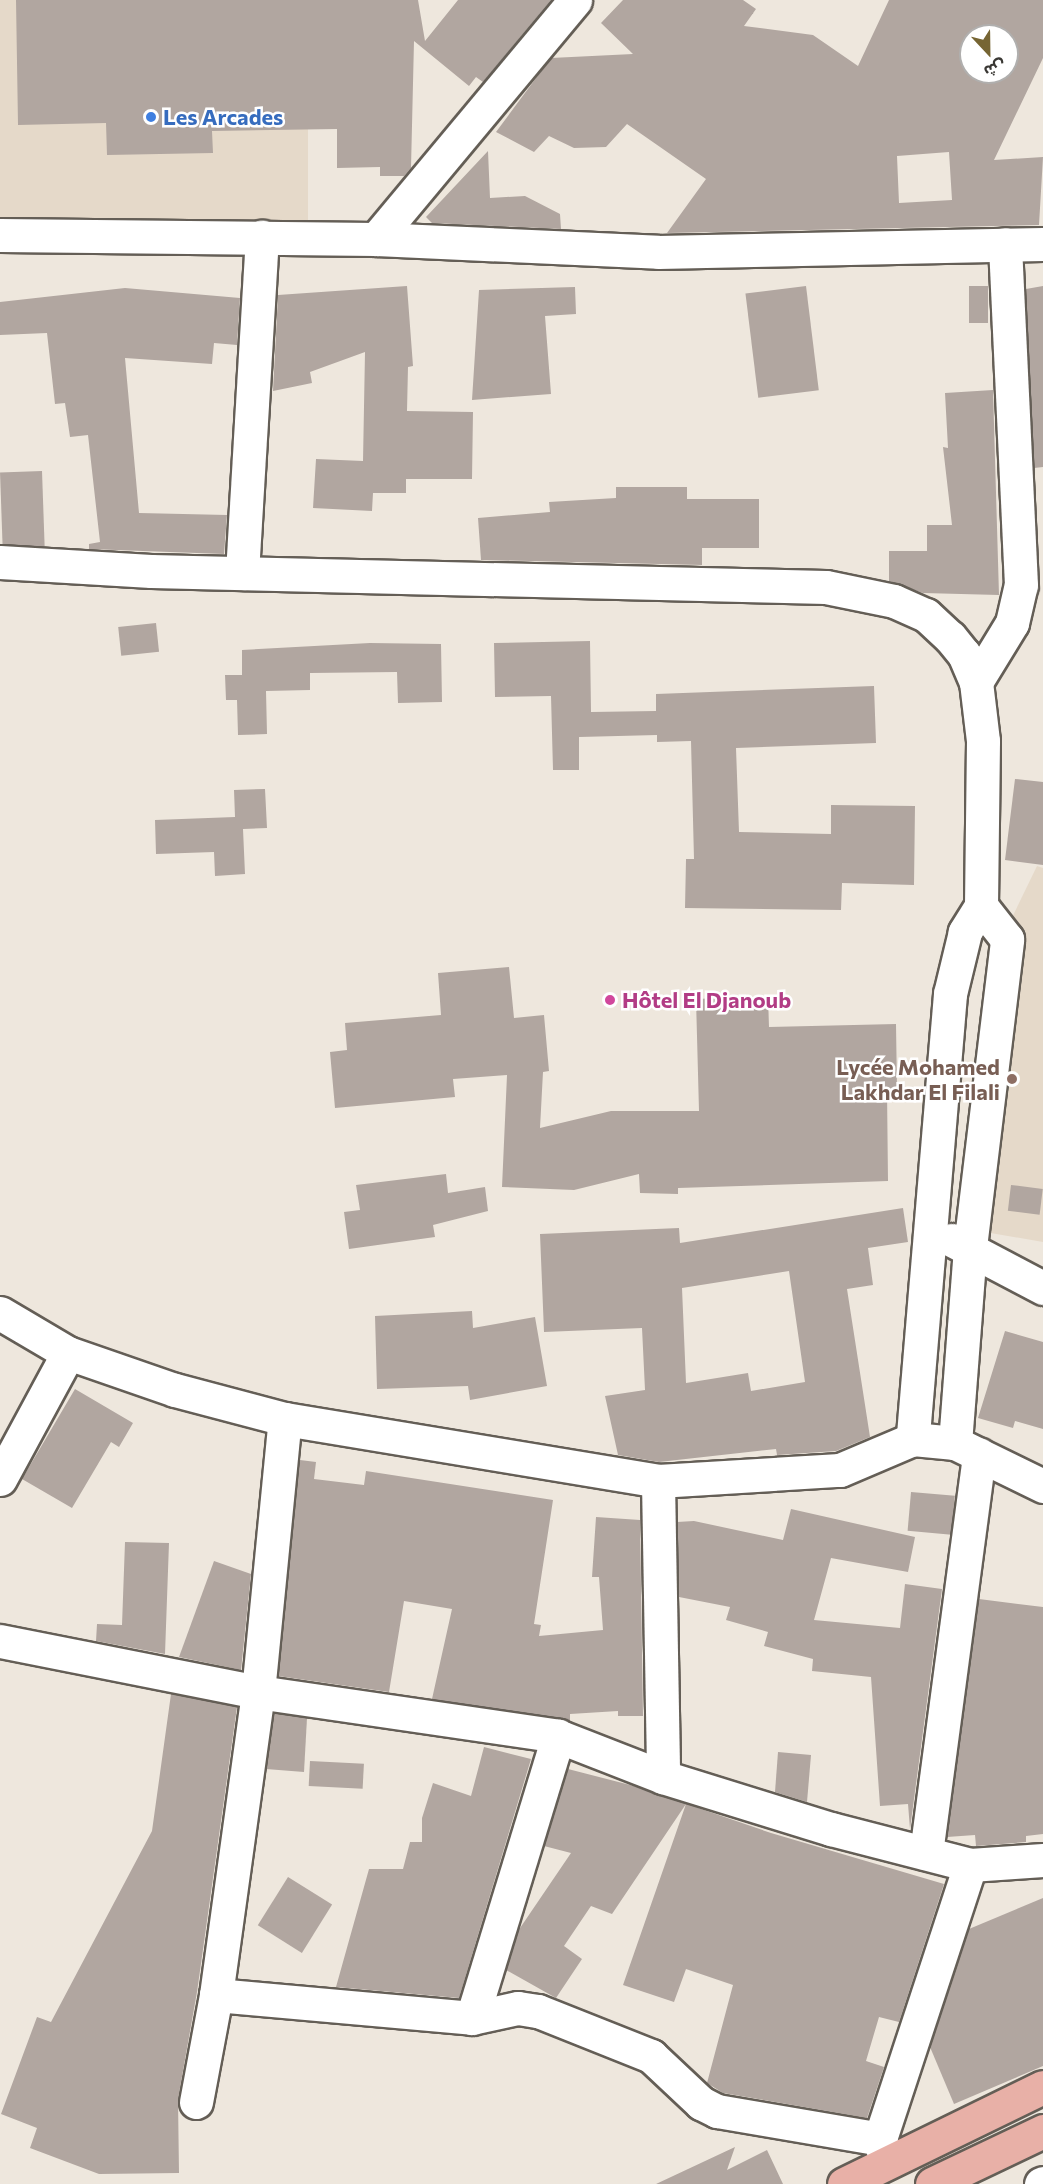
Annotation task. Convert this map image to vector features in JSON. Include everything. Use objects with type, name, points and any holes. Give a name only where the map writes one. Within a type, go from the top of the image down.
[{"type":"main road","points":[[844,2184],[883,2151],[1043,2087]]},
{"type":"main road","points":[[932,2184],[1043,2131]]},
{"type":"street","points":[[376,239],[575,0]]},
{"type":"street","points":[[0,235],[376,239],[739,253],[1043,244]]},
{"type":"street","points":[[242,573],[262,237]]},
{"type":"street","points":[[976,682],[1012,623],[1021,585],[1005,244]]},
{"type":"street","points":[[0,562],[242,573],[826,587],[894,601],[926,615],[964,654],[976,682],[983,741],[981,906],[965,932],[950,994],[933,1234],[914,1439]]},
{"type":"street","points":[[926,1853],[967,1449],[970,1247],[1007,939],[981,906]]},
{"type":"street","points":[[933,1234],[970,1247],[1043,1288]]},
{"type":"street","points":[[0,1313],[68,1353],[175,1390],[285,1419],[658,1480],[840,1470],[914,1439],[967,1449],[1043,1486]]},
{"type":"street","points":[[0,1479],[68,1353]]},
{"type":"street","points":[[196,2102],[216,1995],[258,1692],[285,1419]]},
{"type":"street","points":[[658,1480],[663,1777]]},
{"type":"street","points":[[0,1641],[258,1692],[558,1736],[663,1777],[831,1829],[970,1865],[1043,1860]]},
{"type":"street","points":[[472,2018],[558,1736]]},
{"type":"street","points":[[216,1995],[472,2018],[518,2008],[565,2018],[651,2056],[701,2103],[717,2112],[883,2151],[970,1865]]},
{"type":"shaded area","name":"Les Arcades","points":[[0,0],[308,0],[308,234],[0,234]]},
{"type":"shaded area","name":"Lycée Mohamed Lakhdar El Filali","points":[[1037,866],[1043,868],[1043,1242],[956,1227],[1006,930]]},
{"type":"building","points":[[16,0],[418,0],[425,41],[458,0],[551,0],[483,82],[476,77],[469,86],[414,41],[411,168],[404,176],[380,176],[380,167],[337,168],[337,129],[212,131],[213,153],[107,155],[106,123],[18,125]]},
{"type":"building","points":[[623,0],[743,0],[756,9],[744,26],[813,35],[858,66],[889,0],[1043,0],[1043,58],[994,160],[1043,157],[1039,225],[667,233],[706,179],[627,124],[606,147],[574,148],[549,136],[534,152],[496,132],[551,58],[633,54],[601,23]],"holes":[[[949,152],[952,200],[899,203],[897,156]]]},
{"type":"building","points":[[488,151],[490,198],[525,196],[560,214],[561,229],[432,223],[426,217]]},
{"type":"building","points":[[407,286],[413,366],[408,367],[407,411],[473,412],[472,479],[406,479],[406,493],[373,493],[372,511],[313,508],[316,459],[363,461],[365,352],[310,372],[312,383],[273,391],[278,295]]},
{"type":"building","points":[[806,286],[819,390],[758,398],[745,293]]},
{"type":"building","points":[[969,286],[988,286],[988,323],[969,323]]},
{"type":"building","points":[[1043,286],[1043,467],[1034,468],[1026,289]]},
{"type":"building","points":[[575,287],[576,314],[545,316],[551,394],[472,400],[479,290]]},
{"type":"building","points":[[125,288],[240,298],[237,345],[214,343],[212,364],[125,358],[139,513],[227,515],[224,554],[89,549],[89,544],[100,542],[88,435],[70,437],[65,403],[55,404],[47,333],[0,335],[0,302]]},
{"type":"building","points":[[993,390],[999,595],[923,593],[889,581],[889,551],[927,551],[927,525],[952,525],[943,447],[948,448],[945,393]]},
{"type":"building","points":[[42,471],[45,546],[3,547],[0,472]]},
{"type":"building","points":[[616,487],[687,487],[687,499],[759,499],[759,548],[702,548],[702,565],[481,560],[478,518],[550,512],[549,502],[616,498]]},
{"type":"building","points":[[156,623],[159,652],[121,656],[118,627]]},
{"type":"building","points":[[590,641],[591,712],[656,711],[656,694],[874,686],[876,743],[736,748],[739,832],[831,834],[831,805],[915,806],[914,885],[842,883],[841,910],[685,908],[686,859],[694,859],[691,741],[657,742],[657,735],[579,737],[579,770],[553,770],[551,696],[495,697],[494,643]]},
{"type":"building","points":[[370,643],[441,644],[442,702],[398,703],[397,672],[310,673],[310,690],[266,691],[267,734],[238,735],[237,700],[226,700],[225,675],[242,675],[242,650]]},
{"type":"building","points":[[1015,779],[1043,782],[1043,865],[1005,860]]},
{"type":"building","points":[[265,789],[267,828],[243,829],[245,874],[215,876],[214,852],[156,854],[155,820],[235,817],[234,790]]},
{"type":"building","points":[[509,967],[514,1018],[544,1015],[549,1071],[543,1072],[540,1128],[611,1111],[699,1111],[696,999],[768,996],[769,1027],[896,1024],[897,1090],[887,1090],[888,1181],[678,1188],[678,1194],[640,1193],[639,1174],[574,1190],[502,1187],[507,1075],[453,1079],[455,1097],[335,1108],[330,1052],[347,1050],[345,1023],[441,1015],[438,973]]},
{"type":"building","points":[[446,1174],[448,1193],[485,1187],[488,1211],[433,1225],[435,1237],[349,1249],[344,1212],[360,1210],[356,1185]]},
{"type":"building","points":[[1011,1185],[1043,1189],[1040,1215],[1008,1211]]},
{"type":"building","points":[[903,1208],[908,1242],[868,1248],[873,1285],[847,1289],[870,1437],[836,1451],[777,1455],[776,1449],[659,1462],[618,1455],[605,1396],[645,1390],[642,1328],[544,1332],[540,1234],[679,1228],[680,1243]],"holes":[[[789,1271],[805,1382],[751,1391],[748,1373],[686,1383],[682,1288]]]},
{"type":"building","points":[[472,1311],[473,1328],[535,1317],[547,1386],[470,1400],[468,1386],[377,1389],[375,1316]]},
{"type":"building","points":[[1005,1331],[1043,1342],[1043,1429],[1015,1421],[1013,1428],[978,1418]]},
{"type":"building","points":[[75,1389],[133,1423],[119,1447],[111,1442],[72,1508],[22,1479]]},
{"type":"building","points":[[300,1460],[316,1462],[314,1479],[364,1485],[366,1471],[553,1500],[534,1624],[541,1625],[539,1636],[603,1630],[599,1577],[592,1577],[596,1517],[640,1520],[643,1716],[618,1716],[618,1711],[570,1714],[570,1721],[432,1699],[452,1609],[404,1601],[389,1692],[278,1676]]},
{"type":"building","points":[[911,1492],[955,1496],[951,1535],[908,1531]]},
{"type":"building","points":[[791,1509],[915,1537],[908,1572],[831,1558],[814,1620],[900,1628],[905,1584],[942,1589],[910,1829],[908,1804],[880,1806],[871,1677],[812,1671],[813,1659],[764,1646],[768,1632],[726,1620],[730,1607],[679,1597],[677,1522],[694,1521],[783,1540]]},
{"type":"building","points":[[125,1542],[169,1543],[165,1654],[96,1641],[97,1624],[122,1625]]},
{"type":"building","points":[[214,1561],[251,1574],[241,1670],[179,1657]]},
{"type":"building","points":[[979,1599],[1043,1607],[1043,1834],[1026,1836],[1026,1842],[976,1846],[975,1835],[947,1837]]},
{"type":"building","points":[[171,1694],[237,1707],[197,1992],[178,2099],[179,2173],[99,2174],[30,2148],[37,2128],[1,2114],[37,2017],[51,2022],[152,1831]]},
{"type":"building","points":[[274,1713],[307,1718],[304,1772],[266,1769]]},
{"type":"building","points":[[484,1747],[531,1759],[459,1998],[336,1987],[369,1869],[403,1869],[410,1842],[422,1842],[422,1818],[433,1783],[471,1796]]},
{"type":"building","points":[[778,1752],[811,1755],[807,1802],[775,1792]]},
{"type":"building","points":[[310,1761],[364,1764],[363,1789],[309,1786]]},
{"type":"building","points":[[568,1769],[634,1786],[771,1833],[944,1884],[899,2022],[879,2017],[866,2061],[884,2067],[867,2118],[723,2093],[707,2083],[733,1985],[686,1969],[674,2002],[623,1985],[686,1804],[612,1914],[591,1906],[564,1946],[582,1959],[556,1998],[506,1970],[518,1931],[571,1853],[544,1846]]},
{"type":"building","points":[[288,1877],[332,1905],[302,1953],[258,1925]]},
{"type":"building","points":[[1043,1898],[1043,2066],[954,2104],[930,2047],[969,1929]]},
{"type":"building","points":[[735,2147],[727,2170],[767,2150],[783,2184],[656,2184]]},
{"type":"place","name":"Les Arcades","points":[[151,117]]},
{"type":"place","name":"Hôtel El Djanoub","points":[[610,1000]]},
{"type":"place","name":"Lycée Mohamed Lakhdar El Filali","points":[[1012,1079]]}]
